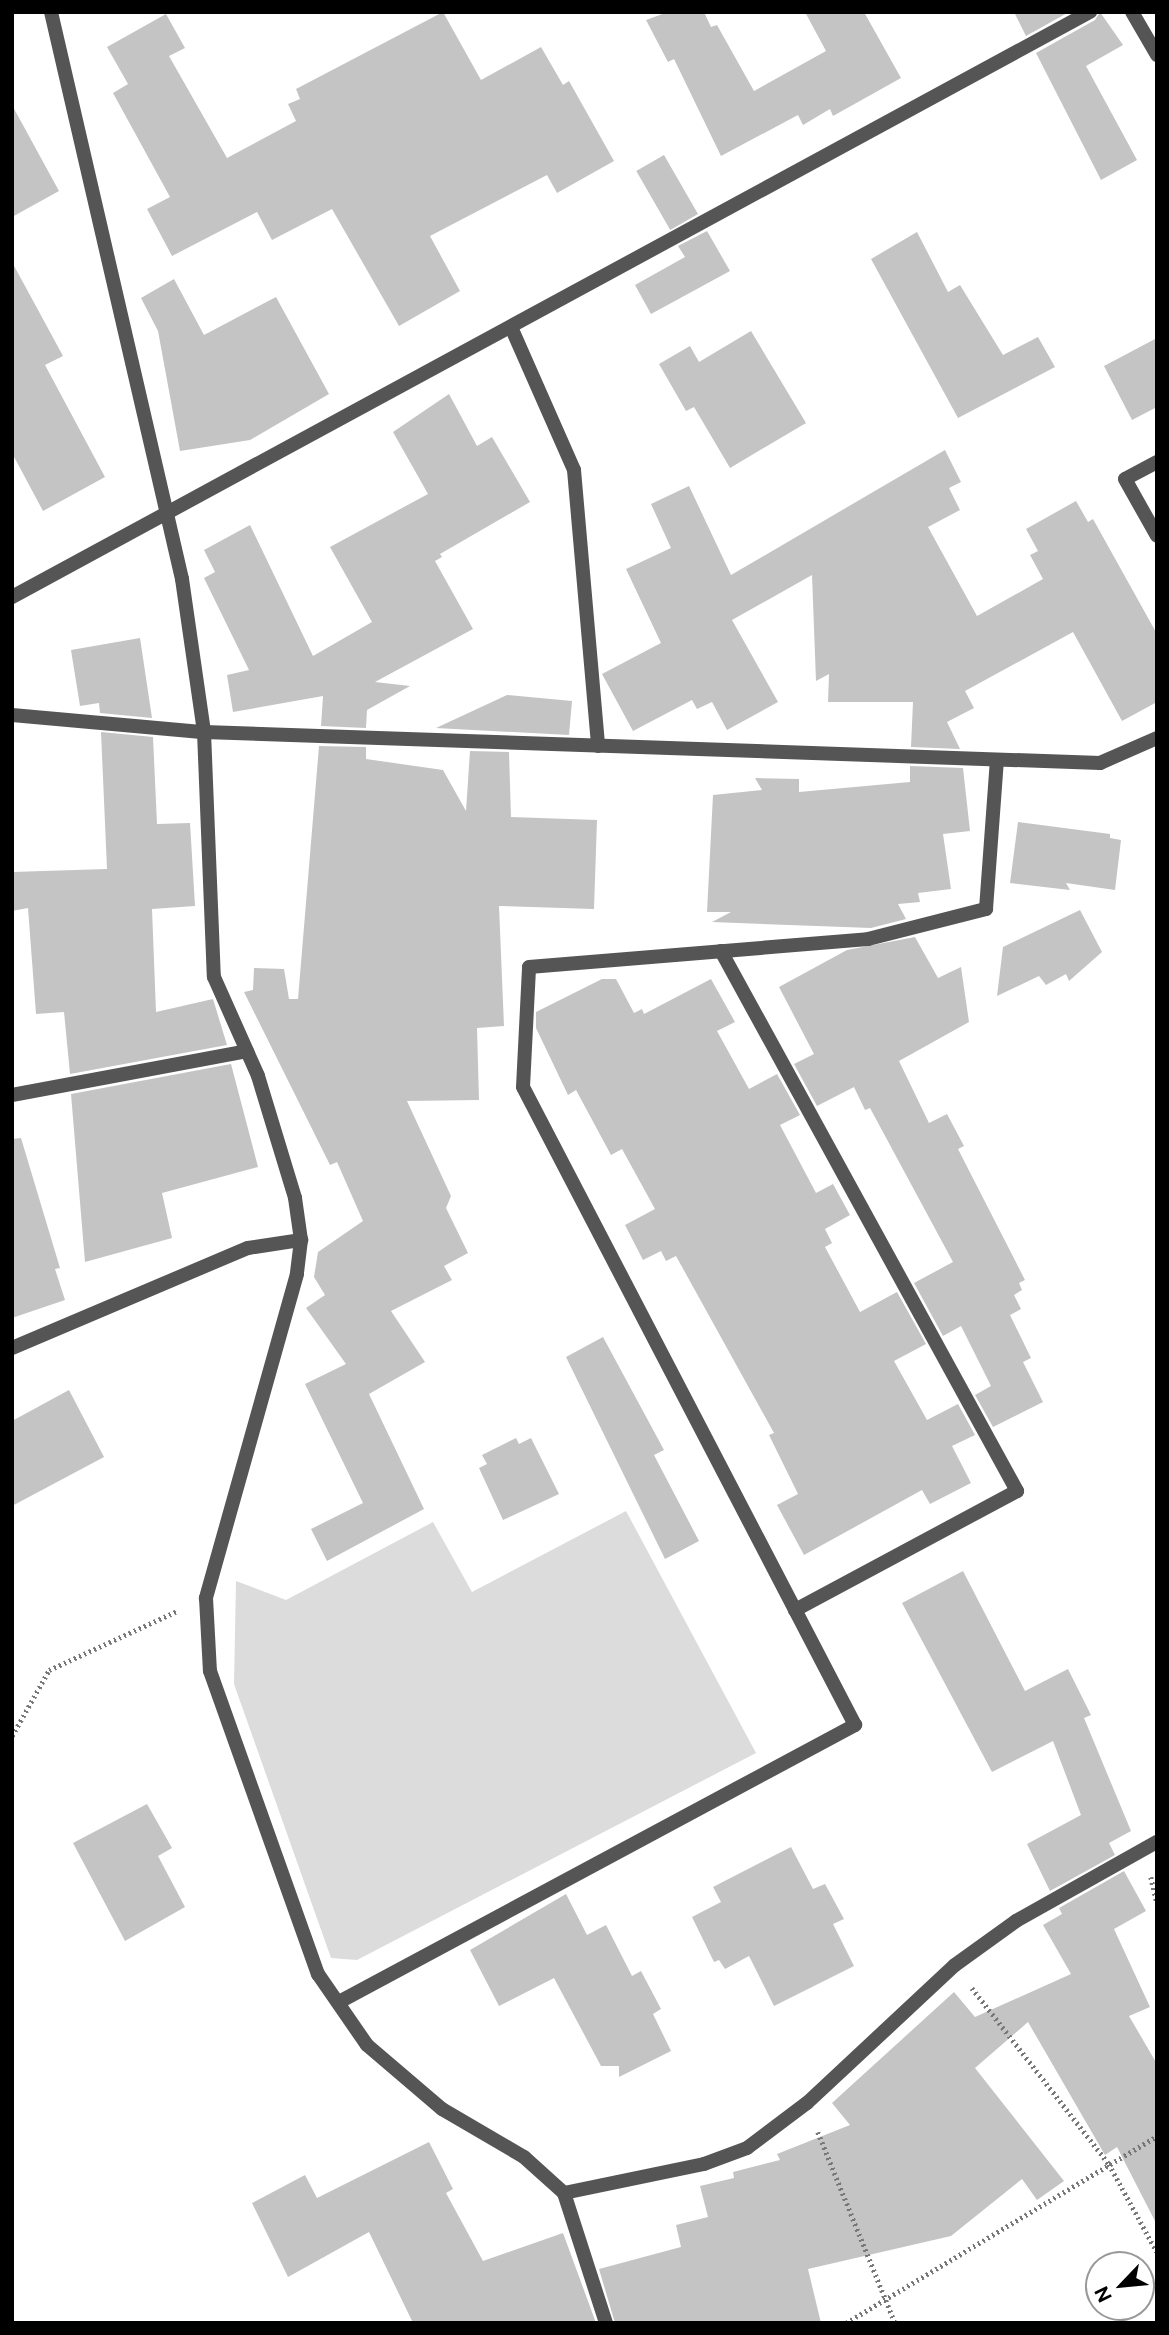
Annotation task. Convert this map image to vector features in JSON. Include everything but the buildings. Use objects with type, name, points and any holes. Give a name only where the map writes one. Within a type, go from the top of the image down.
[{"type":"street","points":[[51,12],[182,579],[204,732],[214,977],[247,1051],[295,1198],[301,1240],[297,1274],[206,1598],[210,1671],[318,1973],[367,2045],[442,2109],[524,2157],[564,2193],[606,2323]]},
{"type":"street","points":[[12,597],[1090,12]]},
{"type":"street","points":[[1132,12],[1157,55]]},
{"type":"street","points":[[511,327],[575,470],[598,746]]},
{"type":"street","points":[[1157,462],[1125,479],[1157,536]]},
{"type":"street","points":[[12,715],[204,732],[1100,763],[1157,738]]},
{"type":"street","points":[[339,2002],[855,1725],[523,1087],[529,967],[868,939],[986,909],[997,760]]},
{"type":"street","points":[[721,951],[1017,1491],[795,1610]]},
{"type":"street","points":[[12,1096],[247,1051]]},
{"type":"street","points":[[12,1348],[248,1248],[301,1240]]},
{"type":"street","points":[[564,2193],[715,2160],[747,2148],[807,2103],[955,1965],[1016,1921],[1157,1842]]},
{"type":"path","points":[[12,1736],[49,1670],[206,1598]]},
{"type":"path","points":[[955,1965],[1110,2164],[1157,2252]]},
{"type":"path","points":[[807,2103],[895,2323]]},
{"type":"path","points":[[846,2323],[885,2303],[1157,2136]]},
{"type":"shaded area","points":[[626,1511],[756,1753],[357,1960],[331,1958],[234,1684],[236,1581],[286,1600],[433,1522],[472,1592]]}]
